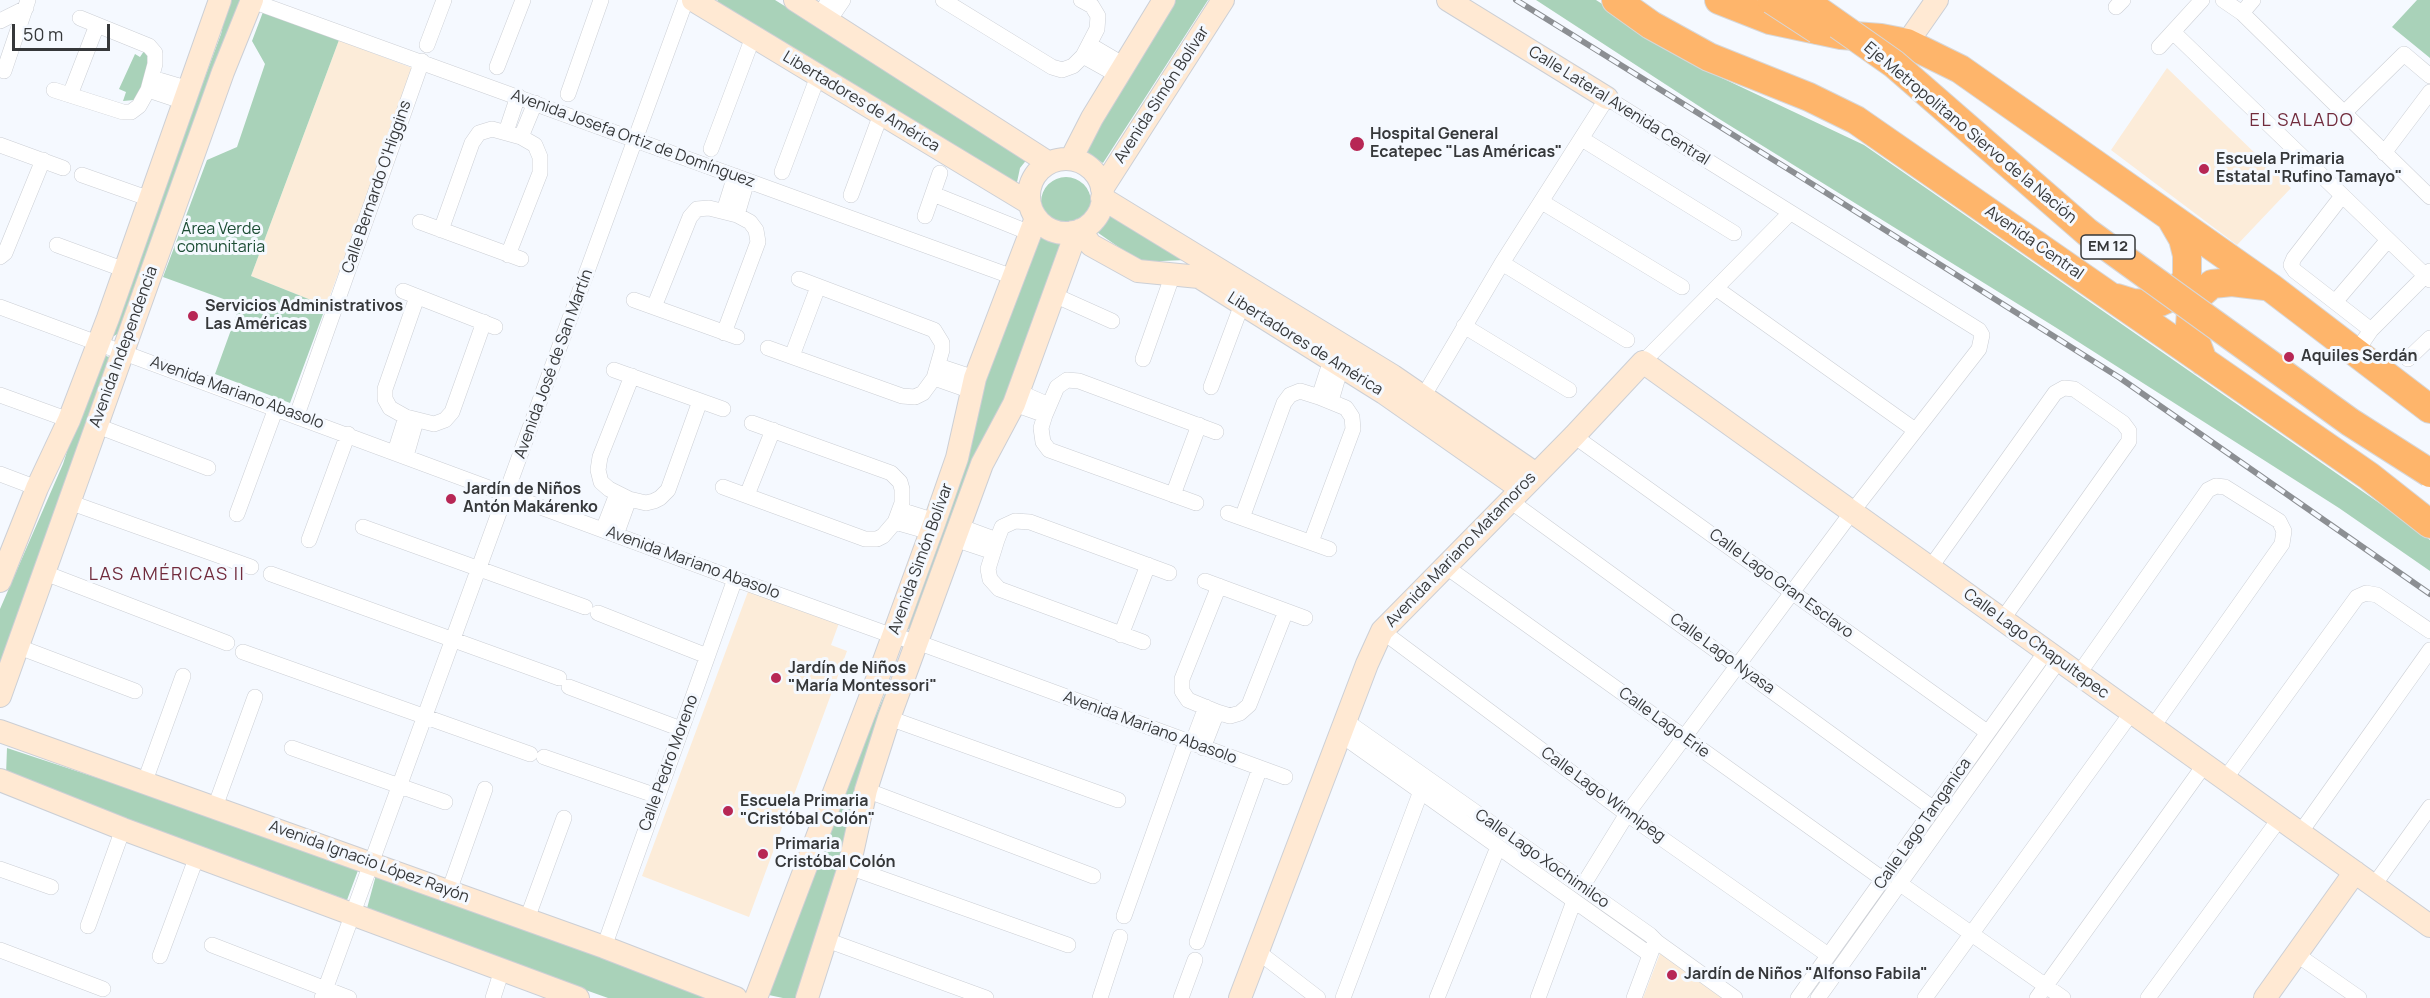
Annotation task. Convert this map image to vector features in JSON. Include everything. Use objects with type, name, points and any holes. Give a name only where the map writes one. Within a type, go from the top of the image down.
[{"type":"highway","name":"Avenida Central","points":[[1616,0],[1651,25],[1709,57],[1856,120],[2369,476],[2430,524]]},
{"type":"highway","points":[[1719,0],[1770,20],[1841,35],[1881,38],[1907,43],[1960,69],[2270,287],[2364,341],[2430,409]]},
{"type":"highway","name":"Eje Metropolitano Siervo de la Nación","points":[[1772,0],[1885,78],[2075,245],[2430,506]]},
{"type":"highway","name":"Eje Metropolitano Siervo de la Nación","points":[[1803,0],[1894,64],[2087,232],[2350,422],[2430,473]]},
{"type":"highway","points":[[2109,296],[2146,304],[2160,302],[2170,297],[2181,286],[2187,277],[2187,255],[2183,239],[2170,218]]},
{"type":"highway","points":[[2203,361],[2190,326],[2191,311],[2196,298],[2212,284],[2232,282],[2270,287]]},
{"type":"street","name":"Avenida Independencia","points":[[3,566],[69,420],[125,270],[220,0]]},
{"type":"street","name":"Avenida Independencia","points":[[0,696],[223,72],[252,0]]},
{"type":"street","name":"Avenida Josefa Ortiz de Domínguez","points":[[252,0],[1013,277]]},
{"type":"street","points":[[427,45],[444,0]]},
{"type":"street","points":[[497,67],[523,0]]},
{"type":"street","points":[[568,94],[601,0]]},
{"type":"street","name":"Avenida José de San Martín","points":[[324,994],[686,0]]},
{"type":"street","name":"Libertadores de América","points":[[693,0],[881,114],[1032,218]]},
{"type":"street","points":[[795,0],[825,13],[1060,161],[1088,166],[1096,176],[1102,193],[1096,217],[1076,231],[1052,230],[1032,218],[933,194]]},
{"type":"street","points":[[825,13],[843,0]]},
{"type":"street","points":[[943,0],[965,6],[1052,67],[1062,69],[1073,66],[1087,51],[1097,29],[1098,16],[1092,6],[1081,0]]},
{"type":"street","points":[[1032,218],[1029,191],[1033,179],[1040,170],[1060,161],[1092,118],[1164,0]]},
{"type":"street","name":"Avenida Simón Bolívar","points":[[1102,193],[1223,0]]},
{"type":"street","name":"Calle Lateral Avenida Central","points":[[1448,0],[1979,330],[1982,335],[1979,349],[1915,430]]},
{"type":"street","points":[[1907,43],[1936,0]]},
{"type":"street","points":[[2159,48],[2202,0]]},
{"type":"street","points":[[2223,0],[2242,13],[2430,197]]},
{"type":"street","points":[[2242,13],[2253,0]]},
{"type":"street","points":[[0,21],[27,4]]},
{"type":"street","points":[[7,72],[27,4]]},
{"type":"street","points":[[54,90],[123,112],[131,112],[139,106],[150,84],[155,53],[149,46],[80,18]]},
{"type":"street","points":[[70,95],[97,25]]},
{"type":"street","points":[[2173,32],[2342,196],[2387,241],[2428,276],[2364,341],[2335,302],[2295,271],[2291,265],[2342,196]]},
{"type":"street","points":[[711,148],[753,37]]},
{"type":"street","points":[[1087,51],[1121,70]]},
{"type":"street","points":[[2344,113],[2404,54],[2430,76]]},
{"type":"street","name":"Calle Bernardo O'Higgins","points":[[297,415],[422,61]]},
{"type":"street","points":[[782,172],[818,76]]},
{"type":"street","points":[[150,84],[186,95]]},
{"type":"street","points":[[2385,153],[2430,92]]},
{"type":"street","points":[[506,132],[518,96]]},
{"type":"street","points":[[1423,397],[1502,263],[1607,98]]},
{"type":"street","points":[[521,137],[535,103]]},
{"type":"street","points":[[850,195],[881,114]]},
{"type":"street","points":[[420,222],[441,230],[514,257],[540,173],[540,158],[535,145],[521,137],[492,129],[479,133],[472,143],[441,230]]},
{"type":"street","points":[[1582,139],[1734,233]]},
{"type":"street","points":[[0,145],[63,168]]},
{"type":"street","points":[[0,257],[5,253],[43,160]]},
{"type":"street","points":[[925,216],[940,172]]},
{"type":"street","points":[[82,175],[150,199]]},
{"type":"street","points":[[730,213],[741,179]]},
{"type":"street","name":"Libertadores de América","points":[[1102,193],[1423,397],[1522,488]]},
{"type":"street","points":[[1542,202],[1682,287]]},
{"type":"street","points":[[634,300],[731,335],[758,242],[756,230],[750,222],[730,213],[709,208],[698,209],[690,217],[654,307]]},
{"type":"street","name":"Avenida Mariano Matamoros","points":[[1240,998],[1367,664],[1382,631],[1790,213]]},
{"type":"street","name":"Avenida Simón Bolívar","points":[[756,998],[933,527],[957,459],[973,384],[1013,277],[1032,218]]},
{"type":"street","name":"Libertadores de América","points":[[1076,231],[1091,245],[1138,270],[1198,277],[1384,393],[1522,488]]},
{"type":"street","name":"Avenida Simón Bolívar","points":[[807,998],[824,939],[849,867],[866,790],[889,718],[982,464],[1016,398],[1076,231]]},
{"type":"street","points":[[2335,302],[2387,241]]},
{"type":"street","points":[[57,245],[125,270]]},
{"type":"street","points":[[1502,263],[1627,340]]},
{"type":"street","points":[[1143,359],[1173,274]]},
{"type":"street","points":[[768,348],[902,396],[915,397],[923,393],[936,372],[942,343],[934,330],[799,279]]},
{"type":"street","points":[[792,356],[818,287]]},
{"type":"street","points":[[1582,887],[1627,814],[1915,430],[1717,289]]},
{"type":"street","points":[[410,294],[489,324],[452,412],[446,420],[434,424],[411,419],[390,408],[385,399],[385,389],[410,294]]},
{"type":"street","points":[[1054,295],[1112,321]]},
{"type":"street","points":[[1211,387],[1242,304]]},
{"type":"street","name":"Avenida Mariano Abasolo","points":[[0,307],[735,579],[893,636],[917,642],[1285,777]]},
{"type":"street","points":[[1464,326],[1569,390]]},
{"type":"street","points":[[2408,359],[2430,338]]},
{"type":"street","name":"Calle Lago Chapultepec","points":[[1643,362],[2430,926]]},
{"type":"street","points":[[1325,399],[1336,364]]},
{"type":"street","points":[[614,370],[723,409]]},
{"type":"street","points":[[936,372],[973,384]]},
{"type":"street","points":[[632,376],[600,457],[598,470],[601,482],[623,496],[646,503],[660,498],[668,490],[700,400]]},
{"type":"street","points":[[1196,503],[1048,450],[1043,442],[1041,428],[1057,387],[1067,381],[1079,381],[1216,432]]},
{"type":"street","points":[[1930,568],[2055,393],[2064,388],[2074,389],[2123,423],[2128,431],[2129,441],[2002,620]]},
{"type":"street","points":[[1311,542],[1353,429],[1352,417],[1346,408],[1300,392],[1290,395],[1284,403],[1235,515],[1329,549]]},
{"type":"street","points":[[0,395],[69,420]]},
{"type":"street","points":[[1016,398],[1047,410]]},
{"type":"street","points":[[237,514],[276,408]]},
{"type":"street","points":[[400,454],[411,419]]},
{"type":"street","points":[[723,487],[865,539],[877,539],[883,536],[898,516],[902,489],[900,482],[891,472],[752,423]]},
{"type":"street","points":[[96,425],[208,468]]},
{"type":"street","points":[[1173,495],[1199,425]]},
{"type":"street","points":[[747,495],[772,430]]},
{"type":"street","points":[[309,540],[348,434]]},
{"type":"street","name":"Calle Lago Gran Esclavo","points":[[1574,436],[1987,732]]},
{"type":"street","points":[[0,474],[37,488]]},
{"type":"street","points":[[2078,675],[2208,490],[2216,486],[2225,487],[2279,521],[2284,531],[2282,544],[2152,728]]},
{"type":"street","name":"Calle Lago Nyasa","points":[[1522,488],[1739,666],[1934,809]]},
{"type":"street","points":[[610,532],[623,496]]},
{"type":"street","points":[[69,502],[251,567]]},
{"type":"street","points":[[898,516],[933,527]]},
{"type":"street","points":[[1143,642],[999,589],[990,579],[988,569],[1002,527],[1015,521],[1030,522],[1169,573]]},
{"type":"street","points":[[363,527],[591,610],[707,656]]},
{"type":"street","points":[[957,532],[995,546]]},
{"type":"street","points":[[1121,635],[1148,565]]},
{"type":"street","name":"Calle Lago Erie","points":[[1445,566],[1685,738],[1972,934],[2042,992],[2063,998]]},
{"type":"street","points":[[45,573],[226,643]]},
{"type":"street","points":[[271,574],[564,682],[681,729]]},
{"type":"street","name":"Calle Pedro Moreno","points":[[604,947],[735,579]]},
{"type":"street","points":[[1286,611],[1249,705],[1240,713],[1230,716],[1188,700],[1182,691],[1182,679],[1212,583],[1305,618]]},
{"type":"street","points":[[2225,778],[2357,597],[2366,592],[2377,595],[2430,631]]},
{"type":"street","name":"Calle Lago Winnipeg","points":[[1382,631],[1627,814],[1828,955]]},
{"type":"street","points":[[19,647],[135,691]]},
{"type":"street","points":[[2300,834],[2430,650]]},
{"type":"street","points":[[243,652],[657,796]]},
{"type":"street","name":"Calle Lago Tanganica","points":[[1818,998],[1892,881],[1934,809],[1987,732],[2053,655]]},
{"type":"street","name":"Calle Lago Tanganica","points":[[1798,998],[1828,955],[1892,881],[2053,655]]},
{"type":"street","points":[[146,781],[183,676]]},
{"type":"street","points":[[215,807],[255,697]]},
{"type":"street","points":[[1124,916],[1194,745],[1212,709]]},
{"type":"street","points":[[1925,998],[2132,712]]},
{"type":"street","points":[[889,718],[1118,800]]},
{"type":"street","name":"Calle Lago Xochimilco","points":[[1343,728],[1421,791],[1574,901],[1736,998]]},
{"type":"street","name":"Calle Lago Xochimilco","points":[[1343,728],[1582,887],[1653,948]]},
{"type":"street","name":"Avenida Ignacio López Rayón","points":[[0,731],[146,781],[527,919],[736,998]]},
{"type":"street","points":[[292,748],[445,802]]},
{"type":"street","points":[[2042,992],[2205,764]]},
{"type":"street","points":[[1197,942],[1260,768]]},
{"type":"street","points":[[0,780],[123,829],[578,998]]},
{"type":"street","points":[[449,891],[485,789]]},
{"type":"street","points":[[866,790],[1093,876]]},
{"type":"street","points":[[1343,998],[1421,791]]},
{"type":"street","points":[[2374,885],[2430,807]]},
{"type":"street","points":[[527,919],[564,818]]},
{"type":"street","points":[[2148,998],[2280,818]]},
{"type":"street","points":[[88,926],[123,829]]},
{"type":"street","points":[[1437,998],[1498,847]]},
{"type":"street","points":[[160,956],[197,856]]},
{"type":"street","points":[[849,867],[1068,945]]},
{"type":"street","points":[[0,869],[51,887]]},
{"type":"street","points":[[2265,998],[2355,872]]},
{"type":"street","points":[[1538,998],[1574,901]]},
{"type":"street","points":[[1100,998],[1120,937]]},
{"type":"street","points":[[824,939],[986,998]]},
{"type":"street","points":[[212,945],[324,994],[349,998]]},
{"type":"street","points":[[1634,998],[1653,948]]},
{"type":"street","points":[[0,950],[103,989]]},
{"type":"street","points":[[1257,951],[1318,998]]},
{"type":"street","points":[[2295,954],[2359,998]]},
{"type":"street","points":[[1180,998],[1195,960]]},
{"type":"street","points":[[492,998],[502,970]]},
{"type":"shaded area","points":[[339,40],[415,69],[326,306],[251,276]]},
{"type":"shaded area","name":"Escuela Primaria Estatal \"Rufino Tamayo\"","points":[[2167,68],[2291,188],[2237,245],[2111,150]]},
{"type":"shaded area","name":"Escuela Primaria \"Cristóbal Colón\"","points":[[749,589],[839,623],[831,645],[847,651],[749,917],[642,876]]},
{"type":"shaded area","name":"Jardín de Niños \"Alfonso Fabila\"","points":[[1661,951],[1725,998],[1643,998]]},
{"type":"green space","points":[[229,0],[242,0],[119,333],[114,336],[112,335],[123,299],[221,34]]},
{"type":"green space","points":[[718,0],[775,0],[1028,158],[1020,168],[1016,187],[942,137],[900,121],[716,2]]},
{"type":"green space","points":[[1176,0],[1208,0],[1103,163],[1081,149]]},
{"type":"green space","points":[[1536,0],[1596,0],[1705,70],[1864,145],[2418,530],[2430,540],[2430,571],[2339,508],[2055,327],[1708,112]]},
{"type":"green space","points":[[2417,0],[2430,0],[2430,58],[2392,27]]},
{"type":"green space","name":"Área Verde comunitaria","points":[[263,12],[339,40],[251,276],[326,306],[290,403],[215,374],[240,305],[163,277],[207,160],[237,147],[265,64],[252,41]]},
{"type":"green space","points":[[144,51],[152,59],[138,96],[134,100],[123,101],[126,92],[119,89],[135,54],[140,57]]},
{"type":"green space","points":[[1066,177],[1075,179],[1086,188],[1091,202],[1089,211],[1080,222],[1066,227],[1057,225],[1046,216],[1041,202],[1043,193],[1052,182]]},
{"type":"green space","points":[[1107,205],[1185,260],[1140,262],[1094,230]]},
{"type":"green space","points":[[1037,234],[1065,242],[1008,400],[913,629],[908,629],[906,627],[983,373]]},
{"type":"green space","points":[[99,353],[111,358],[0,676],[0,609],[63,464]]},
{"type":"green space","points":[[904,649],[799,998],[783,998],[764,994],[805,882]]},
{"type":"green space","points":[[7,748],[360,865],[347,900],[6,775]]},
{"type":"green space","points":[[376,875],[711,998],[608,998],[366,912]]},
{"type":"railway","points":[[1516,0],[2120,378],[2430,594]]},
{"type":"place","name":"Hospital General Ecatepec \"Las Américas\"","points":[[1357,144]]},
{"type":"place","name":"Escuela Primaria Estatal \"Rufino Tamayo\"","points":[[2204,169]]},
{"type":"place","name":"Servicios Administrativos Las Américas","points":[[193,316]]},
{"type":"place","name":"Aquiles Serdán","points":[[2289,357]]},
{"type":"place","name":"Jardín de Niños Antón Makárenko","points":[[451,499]]},
{"type":"place","name":"Jardín de Niños \"María Montessori\"","points":[[776,678]]},
{"type":"place","name":"Escuela Primaria \"Cristóbal Colón\"","points":[[728,811]]},
{"type":"place","name":"Primaria Cristóbal Colón","points":[[763,854]]},
{"type":"place","name":"Jardín de Niños \"Alfonso Fabila\"","points":[[1672,975]]},
{"type":"district","name":"EL SALADO","points":[[2302,121]]},
{"type":"district","name":"LAS AMÉRICAS II","points":[[167,575]]}]
